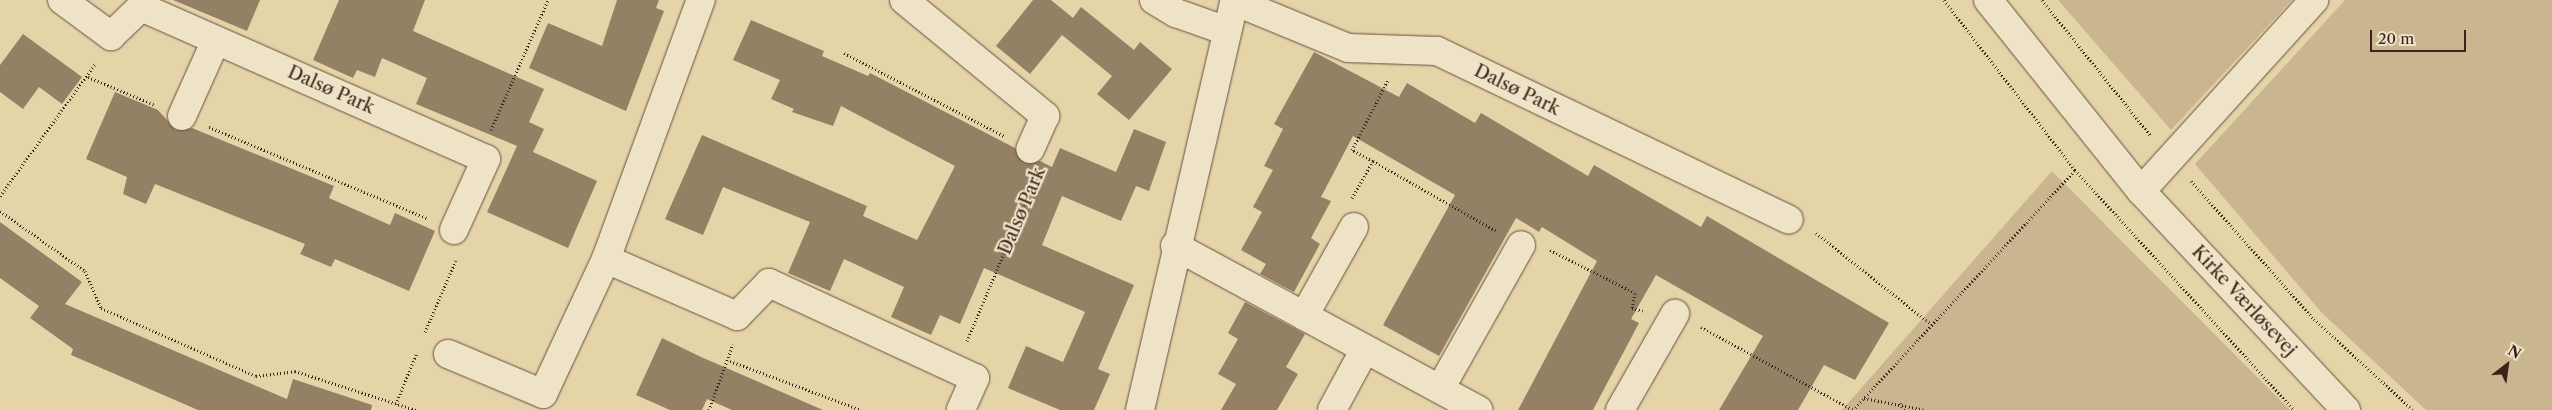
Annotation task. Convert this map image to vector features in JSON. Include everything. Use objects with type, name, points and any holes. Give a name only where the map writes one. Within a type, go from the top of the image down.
[{"type":"street","points":[[62,0],[111,36]]},
{"type":"street","points":[[448,354],[543,394],[606,259],[701,0]]},
{"type":"street","name":"Dalsø Park","points":[[904,0],[1045,116],[1030,149]]},
{"type":"street","points":[[1154,0],[1176,13],[1227,31]]},
{"type":"street","name":"Dalsø Park","points":[[1140,410],[1175,246],[1235,0],[1348,48],[1437,51],[1789,220]]},
{"type":"street","name":"Kirke Værløsevej","points":[[1988,0],[2141,191],[2346,410]]},
{"type":"street","points":[[2141,191],[2314,0]]},
{"type":"street","name":"Dalsø Park","points":[[111,36],[141,7],[480,156]]},
{"type":"street","points":[[182,116],[216,40]]},
{"type":"street","points":[[454,230],[486,159],[480,156]]},
{"type":"street","points":[[1304,316],[1354,226]]},
{"type":"street","points":[[1440,389],[1521,245]]},
{"type":"street","points":[[1175,246],[1478,410]]},
{"type":"street","points":[[606,259],[737,316],[769,283],[975,378],[962,410]]},
{"type":"street","points":[[1620,410],[1675,314]]},
{"type":"street","points":[[1332,410],[1365,348]]},
{"type":"path","points":[[480,156],[548,0]]},
{"type":"path","points":[[1944,0],[2075,170],[2294,410]]},
{"type":"path","points":[[2042,0],[2097,74],[2314,319],[2413,410]]},
{"type":"path","points":[[0,196],[88,77],[111,36]]},
{"type":"path","points":[[1404,50],[1352,150],[1521,245],[1550,250],[1635,293],[1632,308],[1650,314],[1658,306],[1853,410],[2075,170]]},
{"type":"path","points":[[844,53],[1030,149]]},
{"type":"path","points":[[88,77],[466,235],[423,336]]},
{"type":"path","name":"Dalsø Park","points":[[955,369],[1044,158],[1030,149]]},
{"type":"path","points":[[1354,226],[1348,206],[1373,161]]},
{"type":"path","points":[[0,211],[85,271],[101,308],[256,376],[294,371],[416,410]]},
{"type":"path","points":[[1789,220],[1818,234],[1931,324]]},
{"type":"path","points":[[709,410],[730,361],[737,316]]},
{"type":"path","points":[[396,404],[420,345]]},
{"type":"path","points":[[730,361],[861,410]]},
{"type":"path","points":[[1864,398],[1900,403],[1926,410]]},
{"type":"path","points":[[1900,403],[1904,410]]},
{"type":"shaded area","points":[[2058,0],[2292,0],[2171,130]]},
{"type":"shaded area","points":[[2345,0],[2552,0],[2552,410],[2426,410],[2322,313],[2195,164]]},
{"type":"shaded area","points":[[2052,171],[2290,410],[1842,410]]},
{"type":"building","points":[[173,0],[260,0],[247,31]]},
{"type":"building","points":[[339,0],[425,0],[413,31],[544,89],[529,122],[544,129],[533,152],[597,181],[568,248],[487,212],[517,146],[416,104],[427,78],[382,58],[375,77],[357,70],[353,78],[313,60]]},
{"type":"building","points":[[617,0],[659,0],[656,8],[664,11],[626,111],[529,68],[548,23],[602,46]]},
{"type":"building","points":[[1033,0],[1051,0],[1073,18],[1081,7],[1134,50],[1140,42],[1172,69],[1129,120],[1097,94],[1112,76],[1062,35],[1030,74],[996,46]]},
{"type":"building","points":[[751,20],[824,51],[822,56],[868,76],[870,73],[1015,148],[1024,163],[1040,161],[1052,167],[1060,148],[1116,172],[1134,129],[1166,142],[1149,191],[1136,186],[1121,221],[1062,196],[1042,245],[1134,285],[1098,369],[1110,374],[1094,410],[1060,410],[1008,388],[1026,346],[1063,362],[1085,312],[984,268],[960,324],[940,315],[931,335],[891,317],[904,287],[844,259],[830,291],[788,273],[810,222],[723,187],[703,235],[665,219],[702,135],[867,206],[863,216],[917,240],[955,166],[841,106],[833,126],[792,112],[794,109],[771,99],[780,80],[733,60]]},
{"type":"building","points":[[23,34],[82,77],[62,104],[39,87],[23,109],[0,92],[0,65]]},
{"type":"building","points":[[1314,52],[1399,97],[1407,83],[1475,123],[1481,113],[1588,176],[1594,165],[1701,227],[1707,216],[1889,323],[1855,380],[1824,365],[1798,410],[1719,410],[1763,336],[1656,275],[1631,319],[1639,323],[1593,410],[1518,410],[1597,261],[1542,227],[1539,232],[1516,218],[1439,356],[1383,325],[1455,195],[1353,136],[1321,197],[1331,201],[1311,238],[1320,244],[1294,292],[1260,274],[1266,264],[1241,250],[1262,212],[1253,207],[1273,170],[1264,166],[1283,129],[1274,124]]},
{"type":"building","points":[[115,92],[158,110],[176,130],[192,128],[334,186],[329,198],[390,225],[395,213],[435,231],[409,291],[335,259],[331,267],[300,254],[305,244],[155,184],[146,204],[123,194],[127,177],[86,159]]},
{"type":"building","points":[[0,222],[82,282],[65,304],[287,399],[293,379],[372,405],[371,410],[198,410],[71,355],[73,349],[30,318],[39,306],[0,278]]},
{"type":"building","points":[[1245,302],[1305,334],[1286,367],[1298,374],[1277,410],[1221,410],[1236,384],[1218,374],[1238,339],[1228,333]]},
{"type":"building","points":[[662,338],[823,410],[732,410],[707,399],[702,410],[670,410],[636,395]]}]
